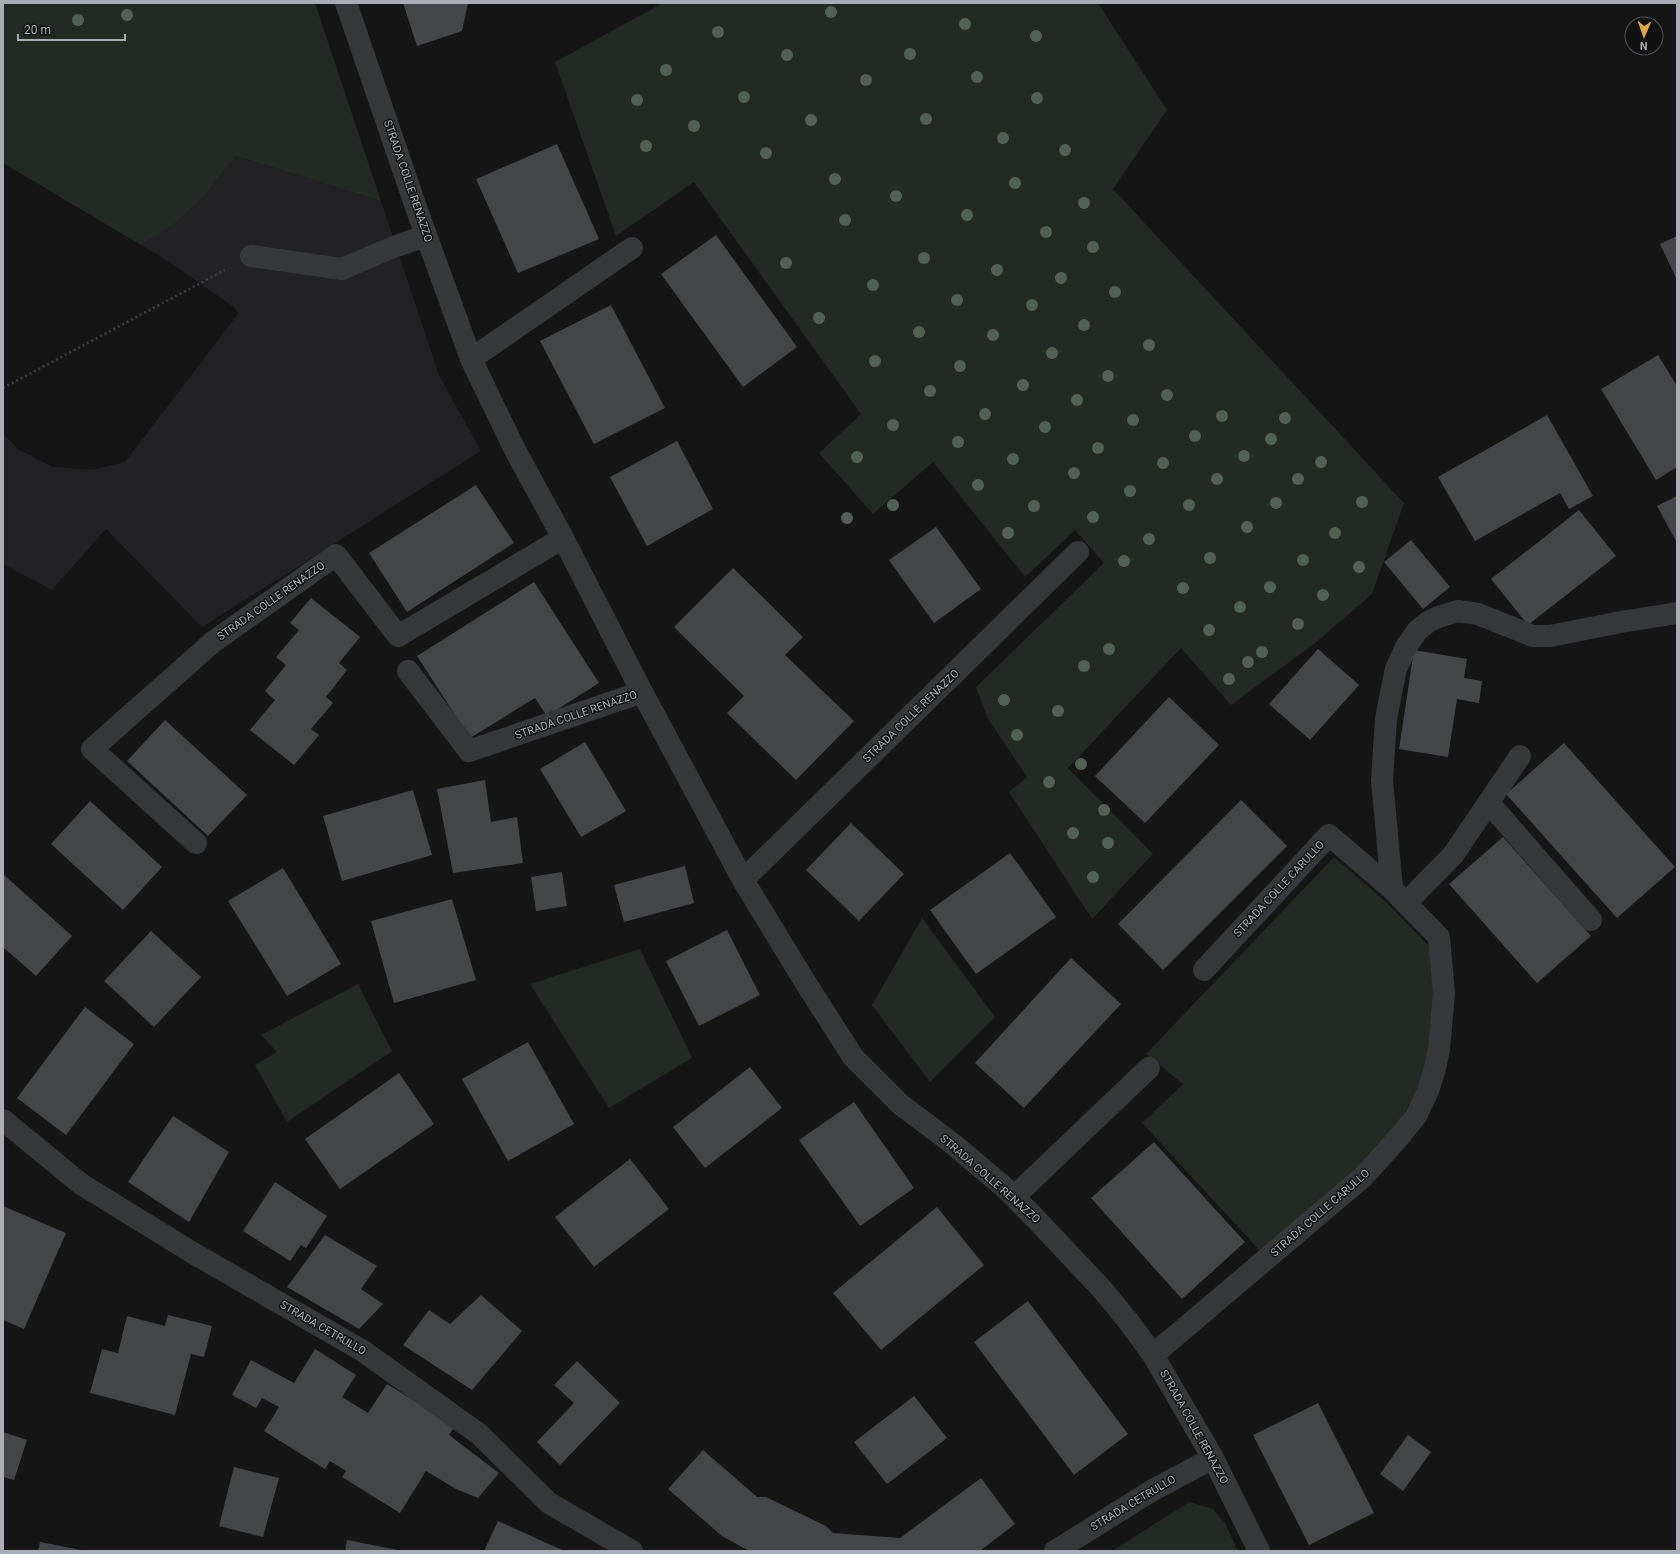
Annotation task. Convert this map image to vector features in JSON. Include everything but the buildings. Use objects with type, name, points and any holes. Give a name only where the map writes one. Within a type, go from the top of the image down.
[{"type":"street","name":"STRADA COLLE RENAZZO","points":[[346,3],[426,236],[471,359],[514,448],[743,880],[853,1057],[900,1104],[952,1144],[1014,1197],[1043,1225],[1101,1288],[1129,1322],[1153,1355],[1213,1458],[1259,1551]]},
{"type":"street","points":[[251,256],[342,268],[396,246],[426,236]]},
{"type":"street","points":[[471,359],[632,248]]},
{"type":"street","name":"STRADA COLLE RENAZZO","points":[[196,843],[92,749],[213,642],[336,555],[398,636],[563,538]]},
{"type":"street","name":"STRADA COLLE RENAZZO","points":[[743,880],[1078,552]]},
{"type":"street","points":[[1520,756],[1452,855],[1399,896],[1382,780],[1386,720],[1396,669],[1406,647],[1417,632],[1438,617],[1458,612],[1478,614],[1533,636],[1550,636],[1677,613]]},
{"type":"street","name":"STRADA COLLE RENAZZO","points":[[408,671],[469,751],[642,692]]},
{"type":"street","points":[[1489,803],[1591,920]]},
{"type":"street","name":"STRADA COLLE CARULLO","points":[[1153,1355],[1364,1176],[1416,1116],[1428,1091],[1439,1050],[1444,993],[1439,937],[1399,896],[1329,835],[1204,970]]},
{"type":"street","points":[[1014,1197],[1149,1068]]},
{"type":"street","name":"STRADA CETRULLO","points":[[3,1120],[81,1184],[193,1253],[363,1351],[479,1434],[549,1503],[632,1551]]},
{"type":"street","name":"STRADA CETRULLO","points":[[1055,1551],[1153,1490],[1213,1458]]},
{"type":"path","points":[[3,388],[251,256]]},
{"type":"shaded area","points":[[3,3],[315,3],[381,201],[236,156],[202,198],[171,227],[141,245],[3,163]]},
{"type":"shaded area","points":[[663,3],[1098,3],[1167,110],[1113,189],[1404,503],[1372,594],[1314,644],[1231,705],[1181,648],[1068,768],[1153,854],[1092,919],[1009,792],[1027,777],[987,717],[976,687],[1104,563],[1075,530],[1025,577],[933,462],[873,514],[819,453],[861,414],[694,182],[616,236],[555,62]]},
{"type":"shaded area","points":[[236,156],[381,201],[439,375],[481,451],[202,627],[106,529],[52,590],[3,564],[3,434],[18,449],[53,467],[92,470],[125,462],[238,314],[235,308],[171,263],[141,245],[171,227],[202,198]]},
{"type":"shaded area","points":[[1334,857],[1388,904],[1431,948],[1436,1022],[1420,1084],[1393,1133],[1367,1163],[1261,1252],[1142,1123],[1183,1084],[1146,1054]]},
{"type":"shaded area","points":[[922,918],[995,1017],[930,1082],[872,1005]]},
{"type":"shaded area","points":[[640,949],[692,1058],[609,1108],[530,984]]},
{"type":"shaded area","points":[[358,984],[392,1051],[287,1122],[255,1065],[277,1052],[261,1035]]},
{"type":"shaded area","points":[[1189,1502],[1213,1509],[1225,1523],[1238,1551],[1112,1551]]}]
